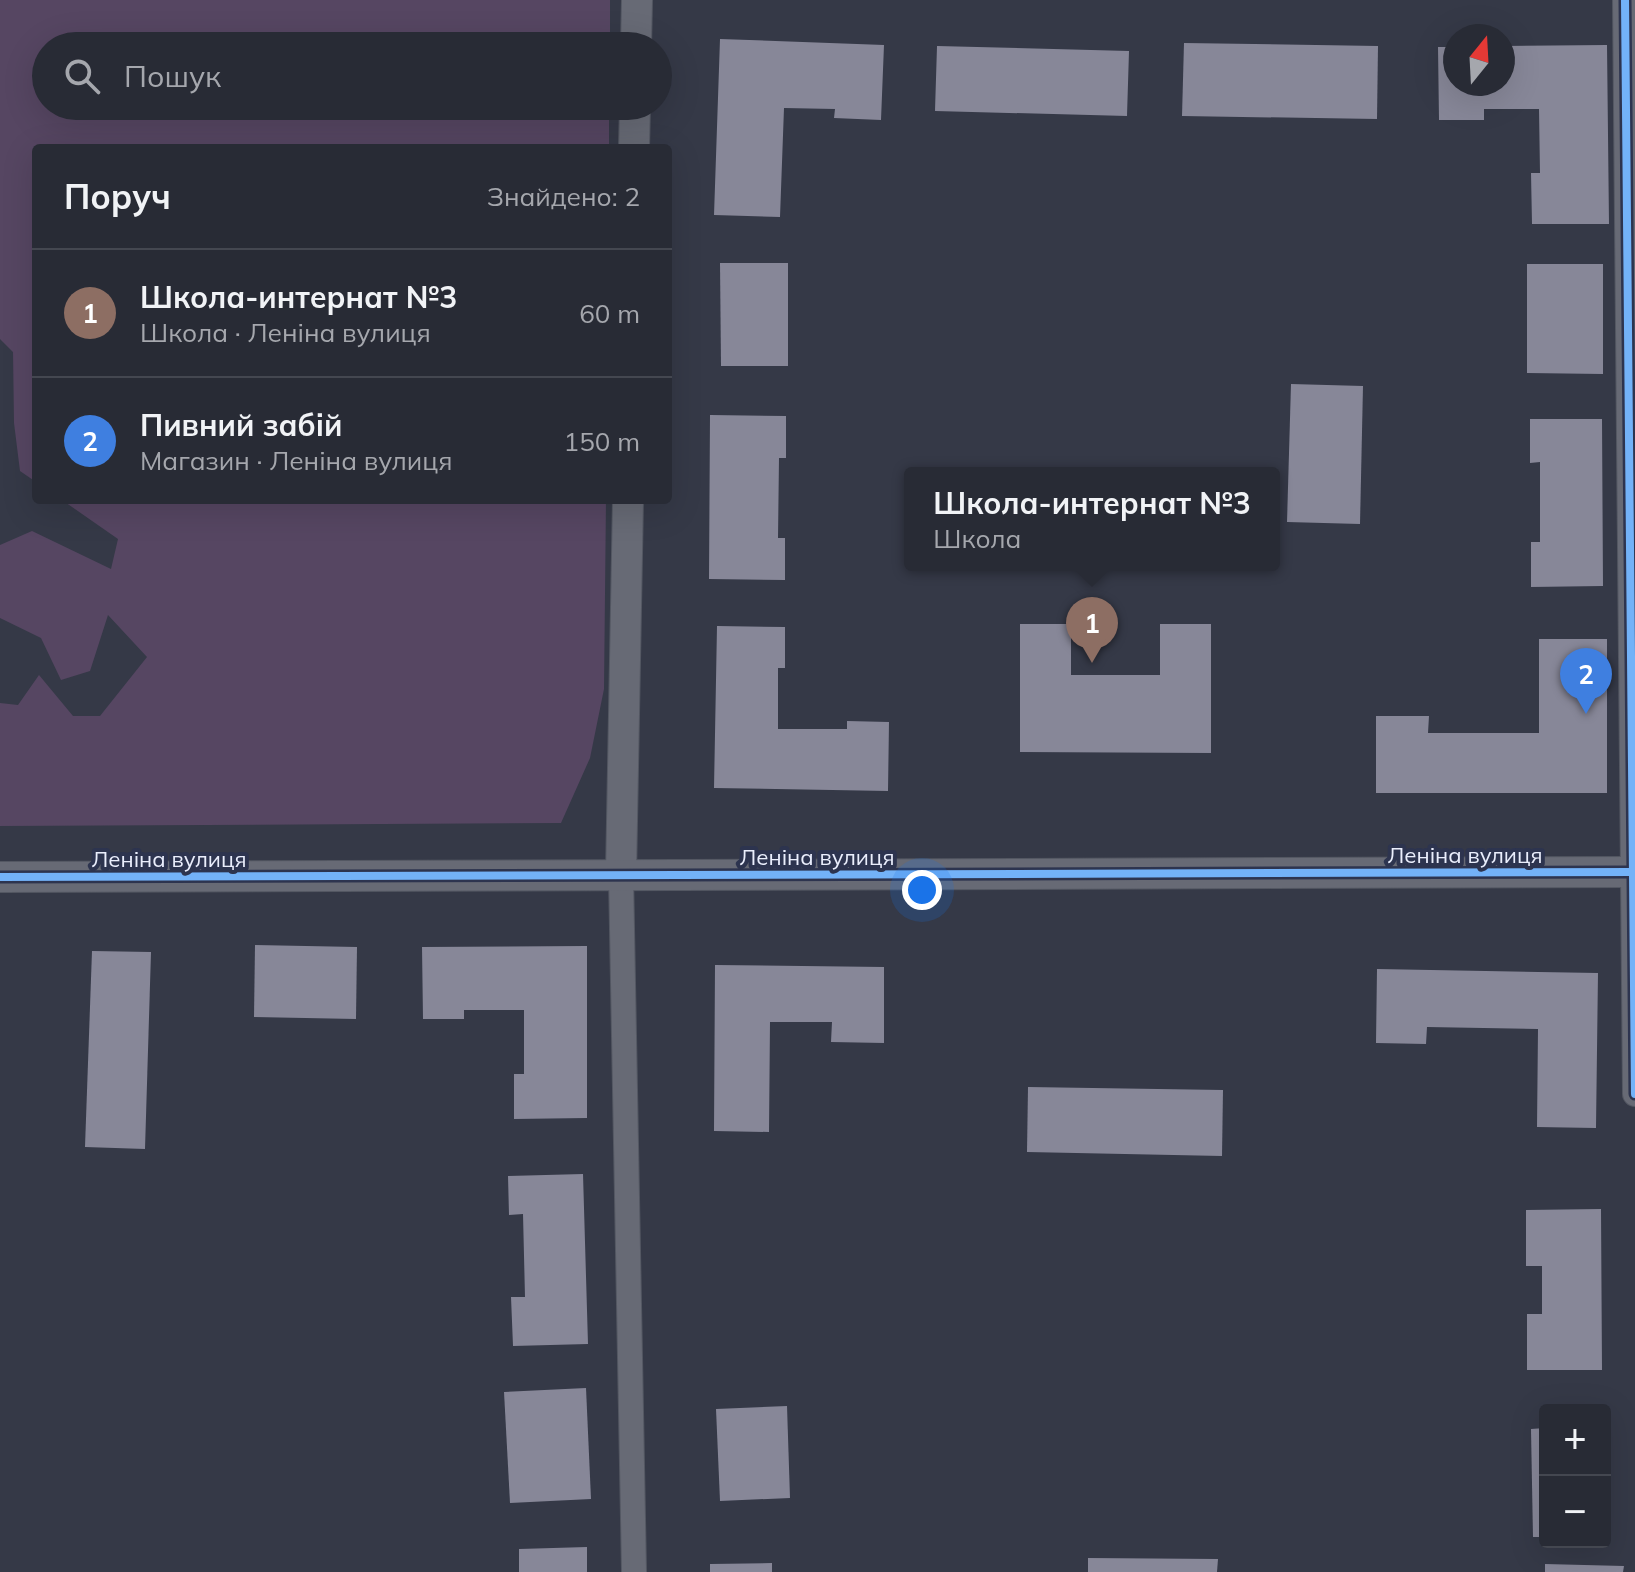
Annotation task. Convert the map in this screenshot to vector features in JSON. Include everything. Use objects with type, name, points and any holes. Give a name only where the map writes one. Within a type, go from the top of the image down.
[{"type":"street","points":[[636,32],[637,0]]},
{"type":"street","points":[[1625,0],[1635,1094]]},
{"type":"street","points":[[634,144],[635,120]]},
{"type":"street","points":[[628,504],[621,875],[634,1572]]},
{"type":"street","name":"Леніна вулиця","points":[[0,877],[1633,872]]},
{"type":"shaded area","points":[[0,0],[610,0],[610,32],[32,32],[32,120],[609,120],[609,144],[32,144],[32,479],[20,471],[14,423],[13,352],[0,339]]},
{"type":"shaded area","points":[[68,504],[606,504],[604,689],[590,758],[561,823],[0,826],[0,703],[18,705],[39,675],[73,716],[100,716],[147,657],[108,615],[90,671],[61,680],[41,638],[0,618],[0,545],[32,531],[111,569],[118,539]]},
{"type":"building","points":[[720,39],[884,45],[881,120],[834,118],[835,109],[784,108],[780,217],[714,215]]},
{"type":"building","points":[[1184,43],[1378,46],[1377,119],[1182,116]]},
{"type":"building","points":[[1607,45],[1609,224],[1532,224],[1531,173],[1540,173],[1539,109],[1484,109],[1484,120],[1439,120],[1438,47],[1443,47],[1443,96],[1515,96],[1515,46]]},
{"type":"building","points":[[937,46],[1129,51],[1127,116],[935,111]]},
{"type":"building","points":[[720,263],[788,263],[788,366],[721,366]]},
{"type":"building","points":[[1527,264],[1603,264],[1603,374],[1527,373]]},
{"type":"building","points":[[1291,384],[1363,386],[1360,524],[1287,522]]},
{"type":"building","points":[[710,415],[786,416],[786,458],[779,458],[778,538],[785,538],[785,580],[709,579]]},
{"type":"building","points":[[1530,419],[1602,419],[1603,586],[1531,587],[1531,542],[1540,542],[1540,462],[1530,463]]},
{"type":"building","points":[[1020,624],[1071,624],[1071,675],[1160,675],[1160,624],[1211,624],[1211,753],[1020,752]]},
{"type":"building","points":[[717,626],[785,627],[785,668],[778,668],[778,729],[847,729],[847,721],[889,722],[888,791],[714,788]]},
{"type":"building","points":[[1539,639],[1607,639],[1607,793],[1376,793],[1376,716],[1429,716],[1428,733],[1539,733]]},
{"type":"building","points":[[255,945],[357,947],[356,1019],[254,1017]]},
{"type":"building","points":[[587,946],[587,1118],[514,1119],[514,1074],[524,1074],[524,1010],[464,1010],[464,1019],[423,1019],[422,947]]},
{"type":"building","points":[[92,951],[151,952],[145,1149],[85,1147]]},
{"type":"building","points":[[715,965],[884,967],[884,1043],[831,1042],[832,1022],[770,1022],[769,1132],[714,1131]]},
{"type":"building","points":[[1377,969],[1598,973],[1596,1128],[1537,1127],[1538,1029],[1427,1027],[1426,1044],[1376,1043]]},
{"type":"building","points":[[1028,1087],[1223,1090],[1222,1156],[1027,1152]]},
{"type":"building","points":[[583,1174],[588,1344],[513,1346],[511,1297],[525,1297],[523,1214],[509,1215],[508,1176]]},
{"type":"building","points":[[1601,1209],[1602,1370],[1527,1370],[1527,1314],[1542,1314],[1542,1266],[1526,1266],[1526,1210]]},
{"type":"building","points":[[586,1388],[591,1499],[510,1503],[504,1392]]},
{"type":"building","points":[[787,1406],[790,1498],[720,1501],[716,1409]]},
{"type":"building","points":[[1539,1428],[1539,1537],[1533,1537],[1531,1429]]},
{"type":"building","points":[[587,1547],[587,1572],[519,1572],[519,1549]]},
{"type":"building","points":[[1088,1558],[1218,1559],[1217,1572],[1088,1572]]},
{"type":"building","points":[[772,1563],[772,1572],[710,1572],[710,1564]]},
{"type":"building","points":[[1545,1564],[1624,1566],[1623,1572],[1545,1572]]},
{"type":"cycle path","points":[[1625,0],[1635,1094]]},
{"type":"cycle path","points":[[0,877],[1635,872]]},
{"type":"place","name":"Школа-интернат №3","points":[[1092,663]]},
{"type":"place","name":"Пивний забій","points":[[1586,714]]}]
